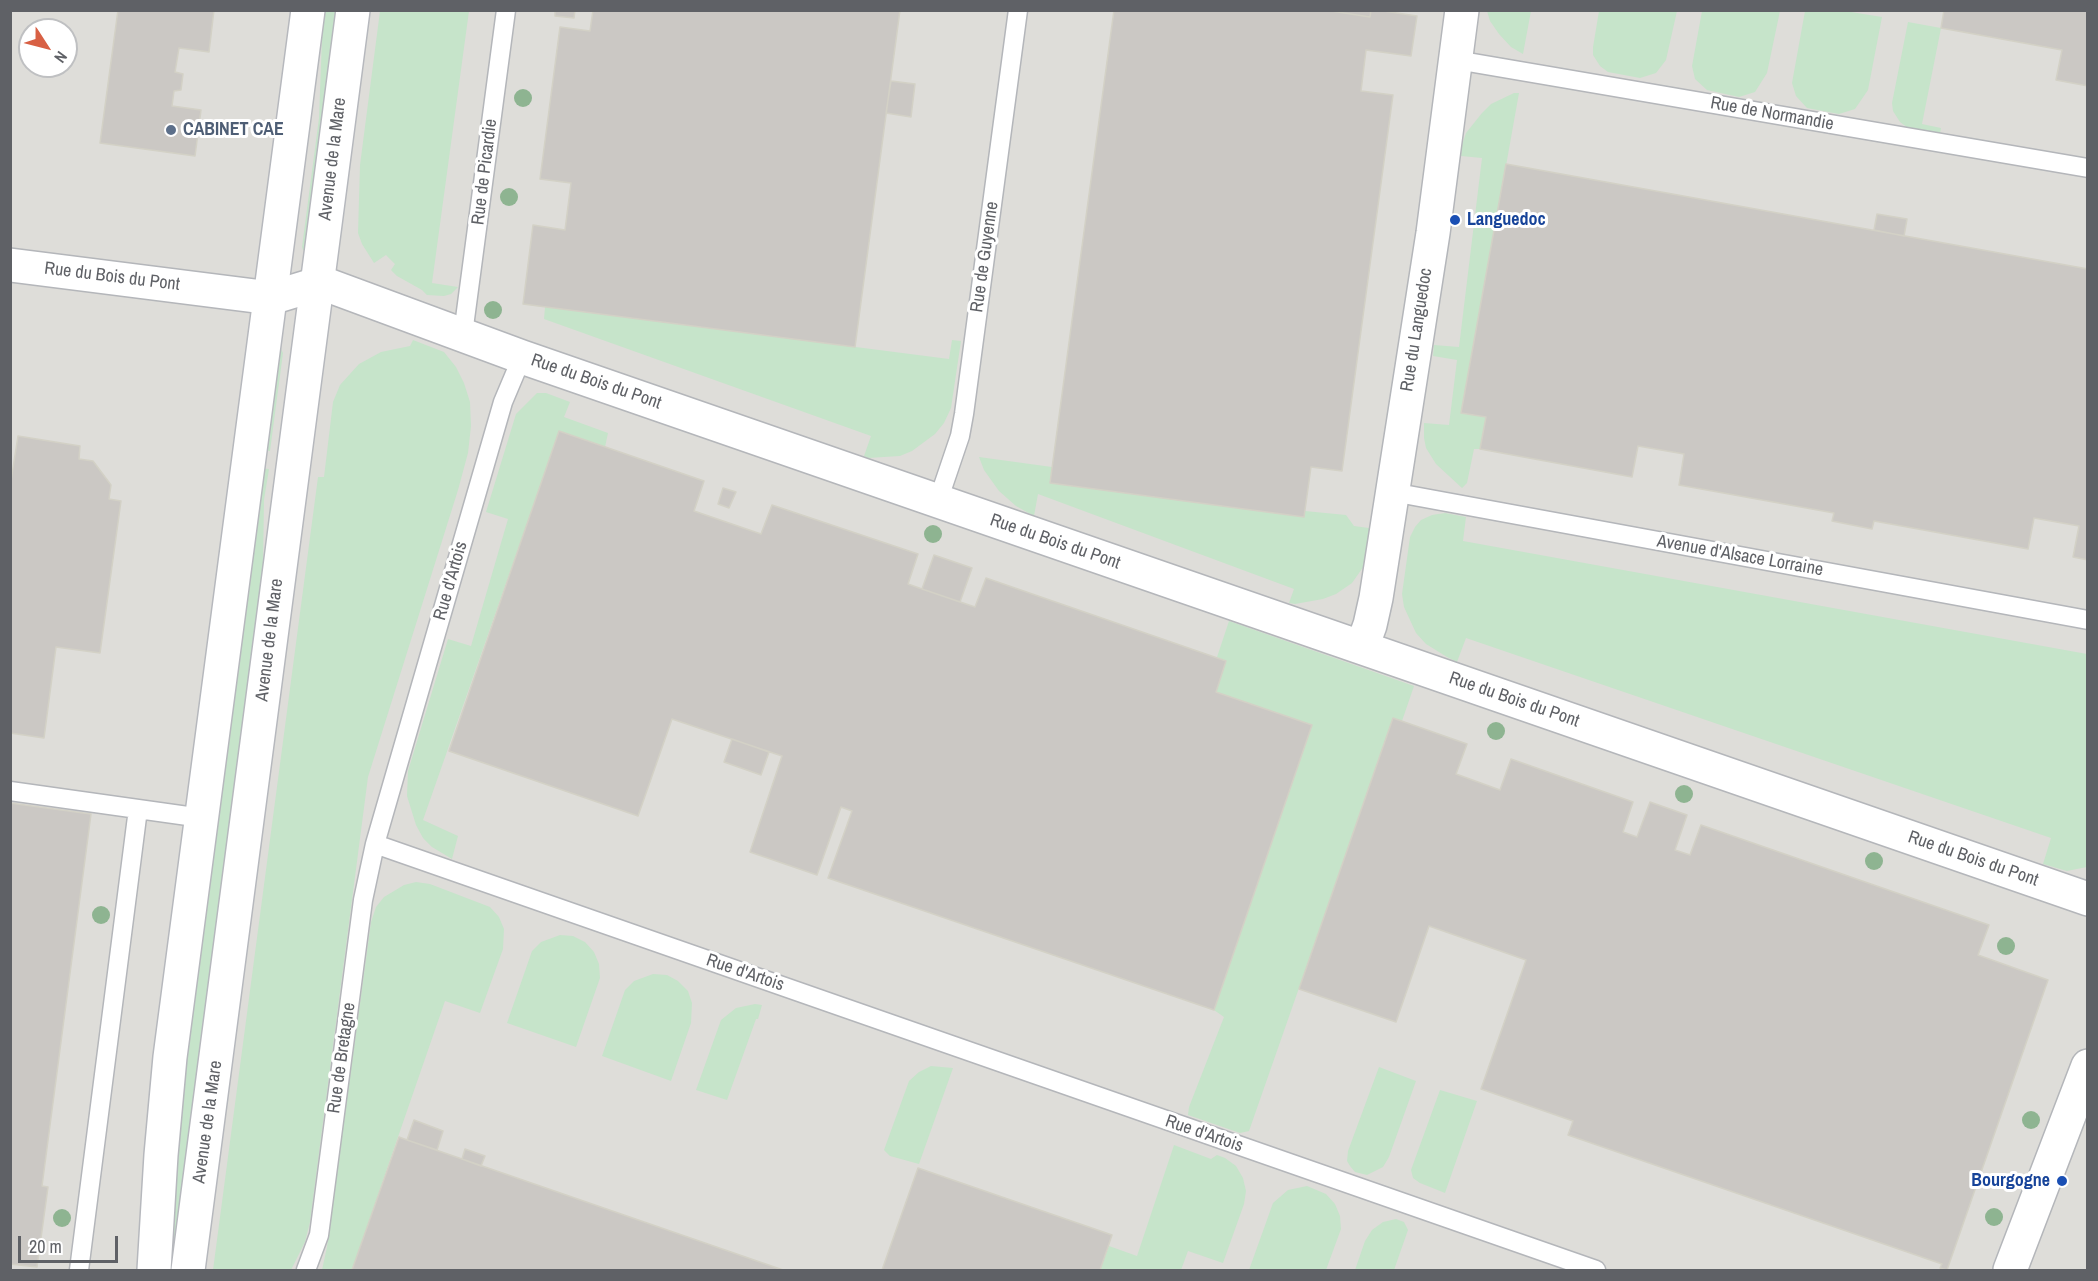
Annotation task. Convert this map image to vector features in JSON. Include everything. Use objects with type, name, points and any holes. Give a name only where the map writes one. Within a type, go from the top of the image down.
[{"type":"street","points":[[154,1270],[170,1057],[308,10]]},
{"type":"street","name":"Avenue de la Mare","points":[[188,1270],[352,10]]},
{"type":"street","name":"Rue du Languedoc","points":[[1362,647],[1374,612],[1433,233],[1462,10]]},
{"type":"street","name":"Rue du Bois du Pont","points":[[10,265],[271,298],[317,284],[330,286],[522,357],[2088,899]]},
{"type":"street","points":[[2010,1270],[2088,1066]]},
{"type":"lane","name":"Rue de Picardie","points":[[463,334],[506,10]]},
{"type":"lane","name":"Rue de Guyenne","points":[[938,501],[955,452],[964,414],[1018,10]]},
{"type":"lane","name":"Rue de Normandie","points":[[1456,60],[2088,168]]},
{"type":"lane","name":"Rue d'Artois","points":[[522,357],[503,402],[375,844],[1596,1270]]},
{"type":"lane","name":"Avenue d'Alsace Lorraine","points":[[1392,492],[2088,620]]},
{"type":"lane","points":[[10,791],[202,818]]},
{"type":"lane","points":[[79,1270],[138,809]]},
{"type":"lane","name":"Rue de Bretagne","points":[[306,1270],[319,1235],[363,900],[375,844]]},
{"type":"shaded area","points":[[11,11],[2087,11],[2087,1270],[11,1270]]},
{"type":"green space","points":[[323,11],[344,11],[307,251],[302,247],[319,118]]},
{"type":"green space","points":[[380,11],[469,11],[432,283],[458,287],[451,294],[444,296],[427,295],[397,276],[391,270],[395,264],[386,255],[374,263],[358,233],[360,165]]},
{"type":"green space","points":[[1487,11],[1531,11],[1523,54],[1511,47],[1499,34],[1490,21]]},
{"type":"green space","points":[[1599,11],[1677,11],[1666,60],[1656,73],[1640,78],[1608,72],[1600,66],[1593,55]]},
{"type":"green space","points":[[1702,11],[1780,11],[1767,73],[1755,92],[1739,97],[1707,90],[1695,79],[1692,66]]},
{"type":"green space","points":[[1805,11],[1845,11],[1882,17],[1868,90],[1855,109],[1839,114],[1807,108],[1796,96],[1792,83]]},
{"type":"green space","points":[[1908,22],[1941,28],[1922,124],[1941,128],[1940,134],[1908,128],[1900,122],[1893,111],[1892,103]]},
{"type":"green space","points":[[1514,93],[1519,93],[1462,412],[1486,417],[1480,449],[1474,449],[1467,483],[1462,488],[1436,464],[1426,448],[1424,438],[1424,423],[1449,425],[1457,360],[1433,356],[1434,345],[1459,347],[1482,158],[1461,156],[1462,145],[1466,133],[1491,104]]},
{"type":"green space","points":[[545,307],[949,359],[952,340],[961,341],[951,408],[944,423],[935,434],[912,451],[900,456],[868,458],[864,456],[871,436],[544,319]]},
{"type":"green space","points":[[413,340],[444,352],[456,367],[464,383],[470,402],[471,426],[468,453],[368,777],[310,1222],[305,1242],[291,1270],[213,1270],[318,477],[324,477],[333,402],[340,385],[359,364],[381,352],[410,346]]},
{"type":"green space","points":[[278,348],[283,353],[270,451],[261,450]]},
{"type":"green space","points":[[537,393],[546,393],[570,402],[564,417],[608,433],[605,447],[559,432],[423,820],[458,836],[452,859],[432,847],[423,838],[416,825],[407,796],[408,771],[448,639],[471,646],[508,519],[486,512],[516,414]]},
{"type":"green space","points":[[979,457],[1052,467],[1050,483],[1304,517],[1305,511],[1346,515],[1354,526],[1376,529],[1366,563],[1352,583],[1336,594],[1323,599],[1289,603],[1294,589],[1038,494],[1034,516],[1016,506],[999,491],[984,470]]},
{"type":"green space","points":[[259,468],[269,469],[264,500],[262,627],[177,1270],[166,1270],[172,1127]]},
{"type":"green space","points":[[1445,513],[1466,517],[1463,541],[2087,654],[2087,867],[2067,871],[2043,864],[2051,838],[1466,638],[1457,662],[1447,657],[1426,644],[1416,633],[1404,607],[1402,594],[1410,537],[1415,527],[1421,520]]},
{"type":"green space","points":[[1229,621],[1414,686],[1402,721],[1393,719],[1249,1131],[1240,1133],[1188,1115],[1189,1107],[1224,1017],[1214,1010],[1312,725],[1216,692],[1226,661],[1217,657]]},
{"type":"green space","points":[[416,882],[430,884],[490,907],[499,917],[504,929],[503,949],[480,1013],[445,1001],[352,1270],[322,1270],[371,922],[376,907],[384,897],[404,885]]},
{"type":"green space","points":[[560,935],[573,936],[585,942],[594,952],[599,964],[600,978],[576,1047],[507,1023],[532,951],[541,942]]},
{"type":"green space","points":[[653,974],[667,975],[678,981],[688,991],[692,1003],[691,1023],[671,1081],[602,1056],[625,990],[634,981]]},
{"type":"green space","points":[[762,1005],[758,1019],[756,1019],[727,1100],[696,1090],[721,1020],[736,1008]]},
{"type":"green space","points":[[931,1066],[953,1068],[919,1164],[890,1156],[884,1150],[909,1081],[919,1072]]},
{"type":"green space","points":[[1379,1067],[1416,1081],[1389,1157],[1383,1167],[1367,1175],[1355,1172],[1350,1166],[1347,1161],[1348,1151]]},
{"type":"green space","points":[[1440,1090],[1477,1101],[1445,1193],[1420,1183],[1413,1178],[1411,1170]]},
{"type":"green space","points":[[1174,1145],[1211,1159],[1217,1155],[1225,1158],[1236,1166],[1243,1178],[1246,1191],[1244,1204],[1223,1263],[1188,1251],[1181,1270],[1100,1270],[1109,1246],[1137,1256]]},
{"type":"green space","points":[[1307,1186],[1326,1194],[1335,1204],[1340,1216],[1341,1229],[1326,1270],[1249,1270],[1273,1203],[1288,1190]]},
{"type":"green space","points":[[1396,1219],[1404,1222],[1408,1230],[1394,1270],[1355,1270],[1365,1241],[1372,1230],[1383,1222]]},
{"type":"building","points":[[118,10],[214,10],[209,52],[179,48],[175,72],[183,74],[181,90],[174,91],[172,106],[201,110],[195,156],[100,143]]},
{"type":"building","points":[[555,10],[575,10],[574,18],[555,16]]},
{"type":"building","points":[[593,10],[900,10],[855,347],[523,304],[533,225],[565,230],[571,183],[540,179],[560,27],[590,31]]},
{"type":"building","points":[[1114,10],[1325,10],[1370,17],[1371,10],[1377,10],[1417,16],[1411,56],[1366,50],[1361,91],[1393,95],[1342,471],[1311,467],[1304,517],[1050,483]]},
{"type":"building","points":[[1325,10],[1371,10],[1370,17]]},
{"type":"building","points":[[1944,10],[2088,10],[2088,86],[2056,80],[2062,50],[1941,28]]},
{"type":"building","points":[[891,81],[915,84],[911,117],[886,113]]},
{"type":"building","points":[[1506,164],[2088,269],[2088,560],[2073,557],[2079,526],[2034,518],[2028,549],[1874,521],[1872,529],[1832,521],[1834,513],[1679,485],[1684,454],[1638,446],[1632,477],[1480,449],[1486,417],[1461,413]]},
{"type":"building","points":[[1877,214],[1907,219],[1904,236],[1874,230]]},
{"type":"building","points":[[559,431],[704,481],[694,511],[761,534],[772,505],[918,554],[908,584],[922,589],[975,607],[986,578],[1226,661],[1216,692],[1312,725],[1214,1010],[828,878],[852,811],[841,807],[817,875],[750,852],[782,756],[672,719],[638,816],[449,751]]},
{"type":"building","points":[[18,436],[80,446],[79,459],[93,461],[111,485],[109,499],[121,501],[100,653],[56,647],[44,738],[10,733],[10,487]]},
{"type":"building","points":[[723,488],[736,492],[729,508],[718,504]]},
{"type":"building","points":[[934,555],[972,568],[960,602],[922,589]]},
{"type":"building","points":[[1393,718],[1467,744],[1456,774],[1500,790],[1511,759],[1633,802],[1623,832],[1637,837],[1650,802],[1687,815],[1675,850],[1690,855],[1701,825],[1989,925],[1978,955],[2048,980],[1947,1270],[1940,1268],[1942,1264],[1568,1135],[1573,1121],[1481,1089],[1526,960],[1429,926],[1396,1022],[1299,989]]},
{"type":"building","points":[[732,739],[769,752],[761,775],[724,762]]},
{"type":"building","points":[[10,803],[91,814],[42,1186],[48,1187],[37,1267],[10,1264]]},
{"type":"building","points":[[414,1120],[443,1131],[437,1150],[407,1140]]},
{"type":"building","points":[[399,1137],[407,1140],[783,1270],[352,1270]]},
{"type":"building","points":[[465,1149],[485,1156],[481,1166],[462,1159]]},
{"type":"building","points":[[918,1168],[1112,1235],[1100,1270],[882,1270]]},
{"type":"place","name":"CABINET CAE","points":[[171,130]]},
{"type":"place","name":"Languedoc","points":[[1455,220]]},
{"type":"place","name":"Bourgogne","points":[[2062,1181]]}]
